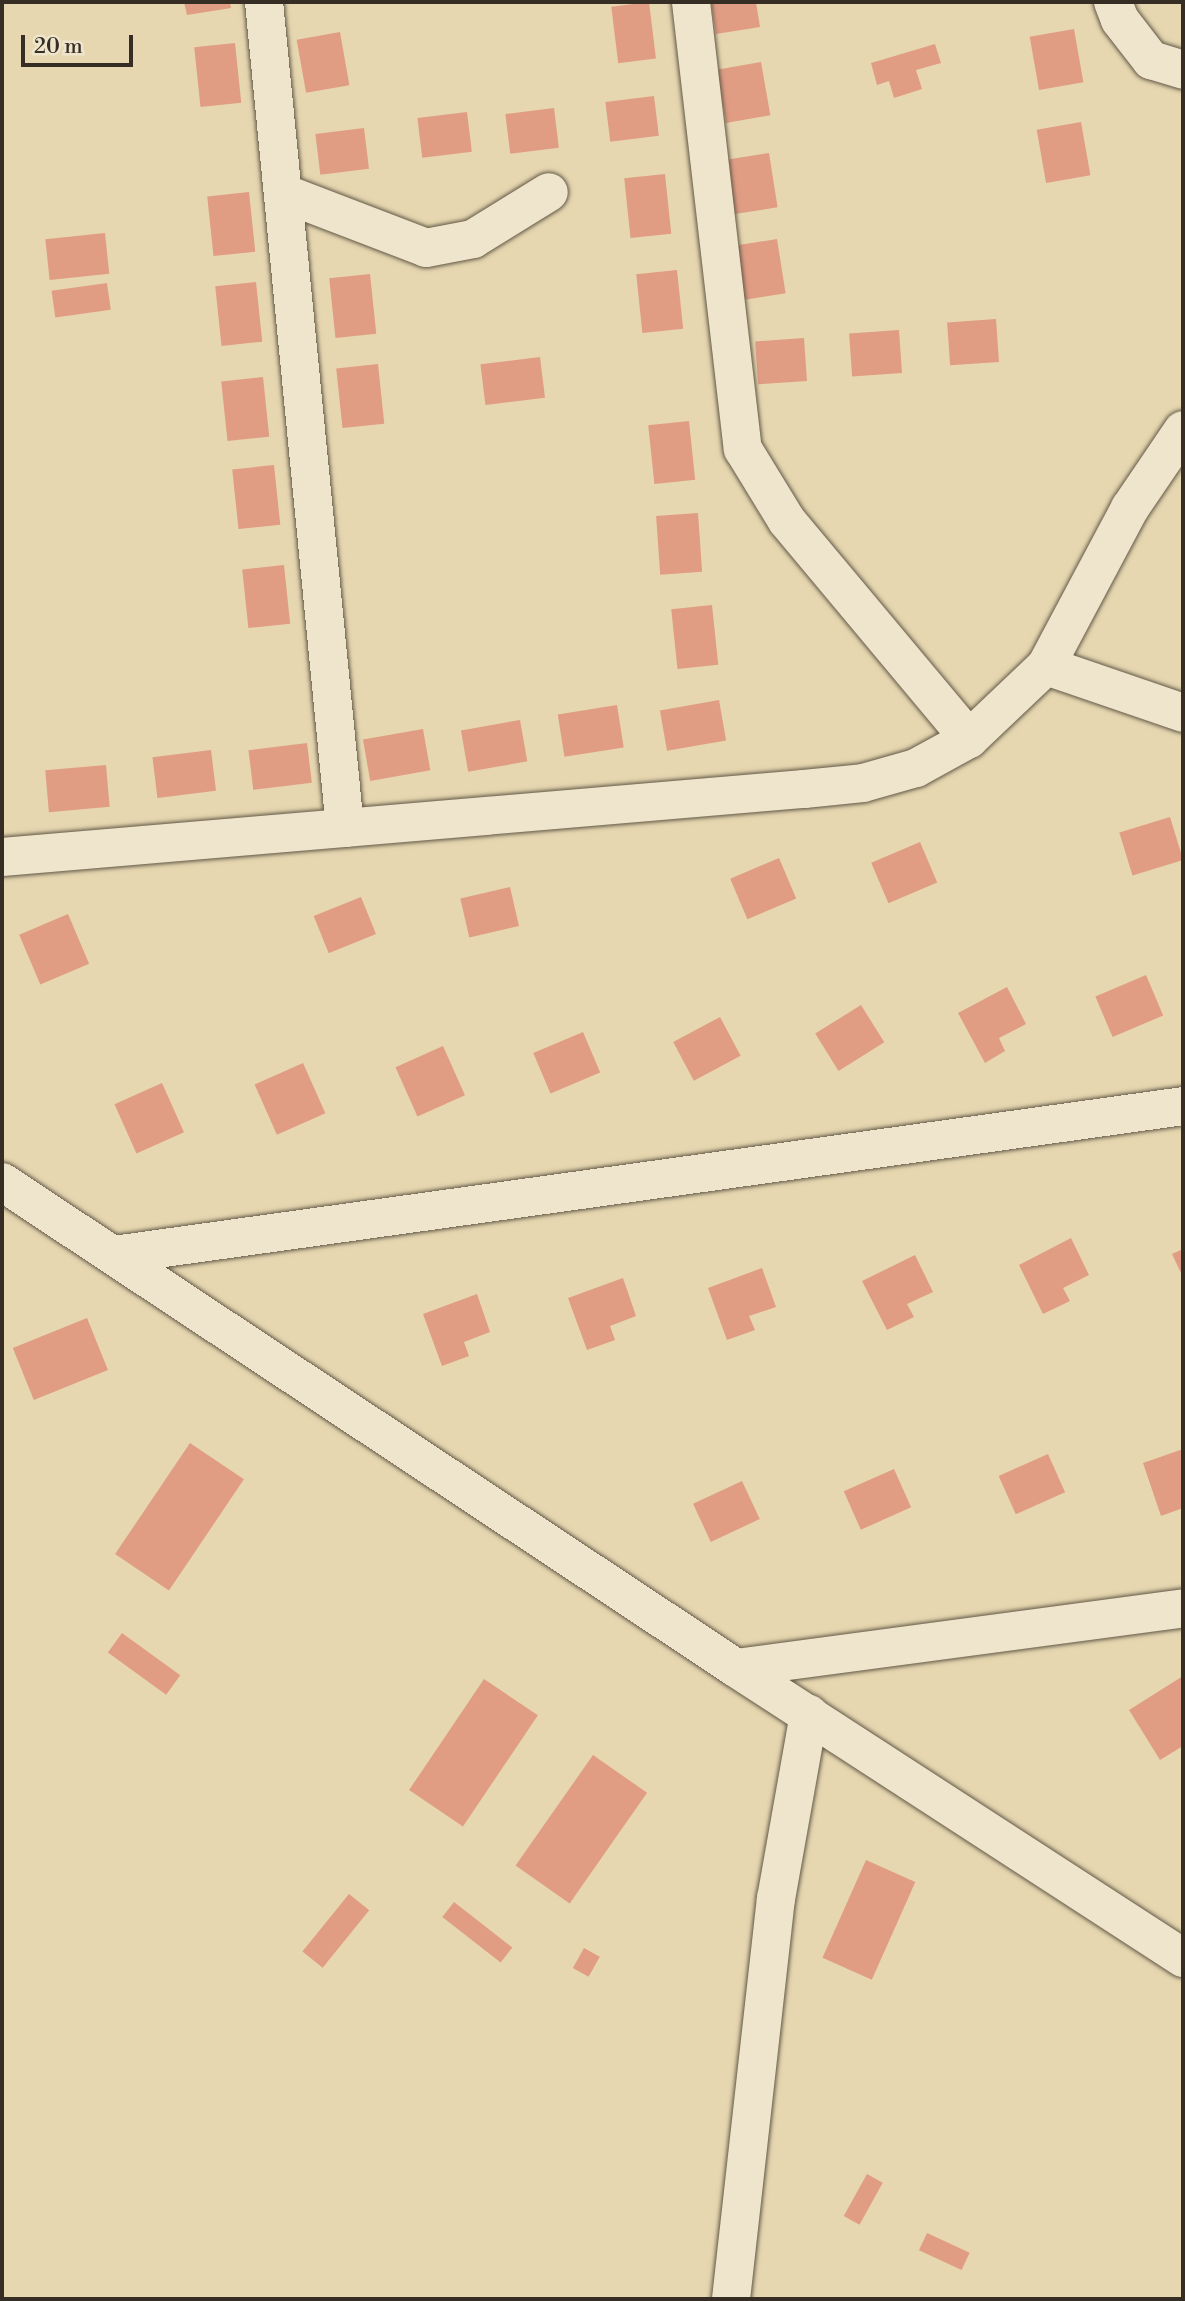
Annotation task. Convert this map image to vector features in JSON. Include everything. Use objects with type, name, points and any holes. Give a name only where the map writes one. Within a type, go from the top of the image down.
[{"type":"street","points":[[264,2],[345,828]]},
{"type":"street","points":[[691,2],[743,449],[787,522],[969,739]]},
{"type":"street","points":[[1113,2],[1120,20],[1151,60],[1183,70]]},
{"type":"street","points":[[283,193],[426,248],[473,239],[549,192]]},
{"type":"street","points":[[2,857],[863,783],[916,768],[969,739],[1046,666],[1130,508],[1183,430]]},
{"type":"street","points":[[1046,666],[1183,713]]},
{"type":"street","points":[[114,1255],[1183,1106]]},
{"type":"street","points":[[2,1182],[736,1668],[1183,1958]]},
{"type":"street","points":[[736,1668],[1183,1608]]},
{"type":"street","points":[[731,2299],[776,1899],[809,1714]]},
{"type":"building","points":[[184,2],[230,2],[231,8],[187,15]]},
{"type":"building","points":[[649,2],[656,59],[618,63],[611,7]]},
{"type":"building","points":[[711,2],[756,2],[760,27],[716,34]]},
{"type":"building","points":[[1074,29],[1083,82],[1039,90],[1030,37]]},
{"type":"building","points":[[340,32],[349,85],[306,93],[297,40]]},
{"type":"building","points":[[235,43],[241,103],[200,107],[194,47]]},
{"type":"building","points":[[935,44],[941,63],[916,70],[922,89],[894,98],[889,81],[877,85],[871,63]]},
{"type":"building","points":[[761,62],[770,115],[726,123],[717,70]]},
{"type":"building","points":[[654,96],[659,136],[610,142],[605,102]]},
{"type":"building","points":[[554,108],[559,148],[510,154],[505,114]]},
{"type":"building","points":[[467,112],[472,152],[422,158],[417,118]]},
{"type":"building","points":[[1081,122],[1090,175],[1046,183],[1037,130]]},
{"type":"building","points":[[364,128],[369,169],[320,175],[315,134]]},
{"type":"building","points":[[769,153],[778,207],[733,214],[725,160]]},
{"type":"building","points":[[665,174],[671,234],[630,238],[624,178]]},
{"type":"building","points":[[249,192],[255,252],[214,256],[207,196]]},
{"type":"building","points":[[105,233],[109,274],[50,280],[45,239]]},
{"type":"building","points":[[777,239],[786,293],[741,300],[733,246]]},
{"type":"building","points":[[677,270],[683,329],[642,333],[636,274]]},
{"type":"building","points":[[370,274],[376,334],[335,338],[329,278]]},
{"type":"building","points":[[256,282],[262,342],[221,346],[215,286]]},
{"type":"building","points":[[107,283],[111,310],[55,318],[52,291]]},
{"type":"building","points":[[996,319],[999,362],[950,365],[947,322]]},
{"type":"building","points":[[899,330],[902,373],[852,376],[849,333]]},
{"type":"building","points":[[804,338],[807,381],[758,384],[755,341]]},
{"type":"building","points":[[540,357],[545,398],[485,405],[480,364]]},
{"type":"building","points":[[378,364],[384,424],[343,428],[336,368]]},
{"type":"building","points":[[263,377],[269,437],[228,441],[221,381]]},
{"type":"building","points":[[689,421],[695,480],[654,484],[648,425]]},
{"type":"building","points":[[274,465],[280,525],[239,529],[232,469]]},
{"type":"building","points":[[698,513],[702,572],[660,575],[656,516]]},
{"type":"building","points":[[284,565],[290,624],[248,628],[242,569]]},
{"type":"building","points":[[712,605],[718,665],[677,669],[671,609]]},
{"type":"building","points":[[719,700],[726,740],[667,751],[660,710]]},
{"type":"building","points":[[617,705],[624,747],[564,757],[558,714]]},
{"type":"building","points":[[520,720],[527,761],[468,772],[461,730]]},
{"type":"building","points":[[423,729],[430,770],[370,781],[363,740]]},
{"type":"building","points":[[307,743],[312,783],[253,790],[248,750]]},
{"type":"building","points":[[211,750],[216,791],[157,798],[152,757]]},
{"type":"building","points":[[106,765],[110,807],[49,812],[45,770]]},
{"type":"building","points":[[1170,817],[1183,860],[1132,876],[1119,832]]},
{"type":"building","points":[[920,842],[937,883],[888,903],[871,863]]},
{"type":"building","points":[[779,858],[796,899],[747,919],[730,879]]},
{"type":"building","points":[[510,887],[519,926],[469,937],[460,898]]},
{"type":"building","points":[[361,897],[376,934],[329,953],[314,916]]},
{"type":"building","points":[[68,914],[89,964],[40,984],[19,935]]},
{"type":"building","points":[[1146,975],[1163,1016],[1113,1037],[1095,996]]},
{"type":"building","points":[[1007,987],[1026,1024],[999,1038],[1005,1051],[985,1063],[958,1013]]},
{"type":"building","points":[[861,1005],[884,1042],[839,1071],[815,1034]]},
{"type":"building","points":[[720,1017],[741,1056],[694,1081],[673,1042]]},
{"type":"building","points":[[583,1032],[600,1073],[550,1094],[533,1053]]},
{"type":"building","points":[[443,1046],[465,1095],[417,1116],[395,1067]]},
{"type":"building","points":[[303,1063],[325,1113],[277,1135],[255,1085]]},
{"type":"building","points":[[162,1083],[184,1132],[136,1153],[114,1104]]},
{"type":"building","points":[[1071,1238],[1089,1275],[1063,1288],[1070,1301],[1043,1314],[1019,1265]]},
{"type":"building","points":[[1183,1249],[1183,1277],[1172,1254]]},
{"type":"building","points":[[915,1255],[933,1292],[907,1304],[914,1317],[887,1330],[862,1281]]},
{"type":"building","points":[[762,1268],[776,1307],[749,1316],[755,1330],[727,1340],[708,1288]]},
{"type":"building","points":[[623,1278],[636,1316],[610,1326],[615,1340],[587,1350],[568,1298]]},
{"type":"building","points":[[477,1294],[490,1332],[464,1342],[469,1356],[442,1366],[423,1314]]},
{"type":"building","points":[[87,1318],[108,1370],[34,1400],[13,1348]]},
{"type":"building","points":[[190,1443],[244,1479],[169,1590],[115,1554]]},
{"type":"building","points":[[1183,1449],[1183,1508],[1161,1516],[1143,1463]]},
{"type":"building","points":[[1048,1454],[1065,1492],[1016,1514],[999,1476]]},
{"type":"building","points":[[894,1469],[911,1507],[861,1530],[844,1491]]},
{"type":"building","points":[[742,1481],[760,1519],[711,1542],[693,1504]]},
{"type":"building","points":[[122,1633],[180,1675],[166,1695],[108,1652]]},
{"type":"building","points":[[1183,1676],[1183,1746],[1160,1760],[1129,1710]]},
{"type":"building","points":[[484,1679],[538,1715],[463,1826],[409,1790]]},
{"type":"building","points":[[593,1755],[647,1793],[570,1903],[516,1866]]},
{"type":"building","points":[[866,1860],[915,1882],[872,1980],[822,1958]]},
{"type":"building","points":[[349,1894],[369,1910],[323,1968],[302,1952]]},
{"type":"building","points":[[454,1902],[512,1948],[501,1963],[442,1917]]},
{"type":"building","points":[[584,1948],[600,1957],[589,1977],[573,1968]]},
{"type":"building","points":[[867,2174],[883,2183],[859,2225],[844,2216]]},
{"type":"building","points":[[927,2233],[970,2253],[962,2270],[919,2250]]}]
